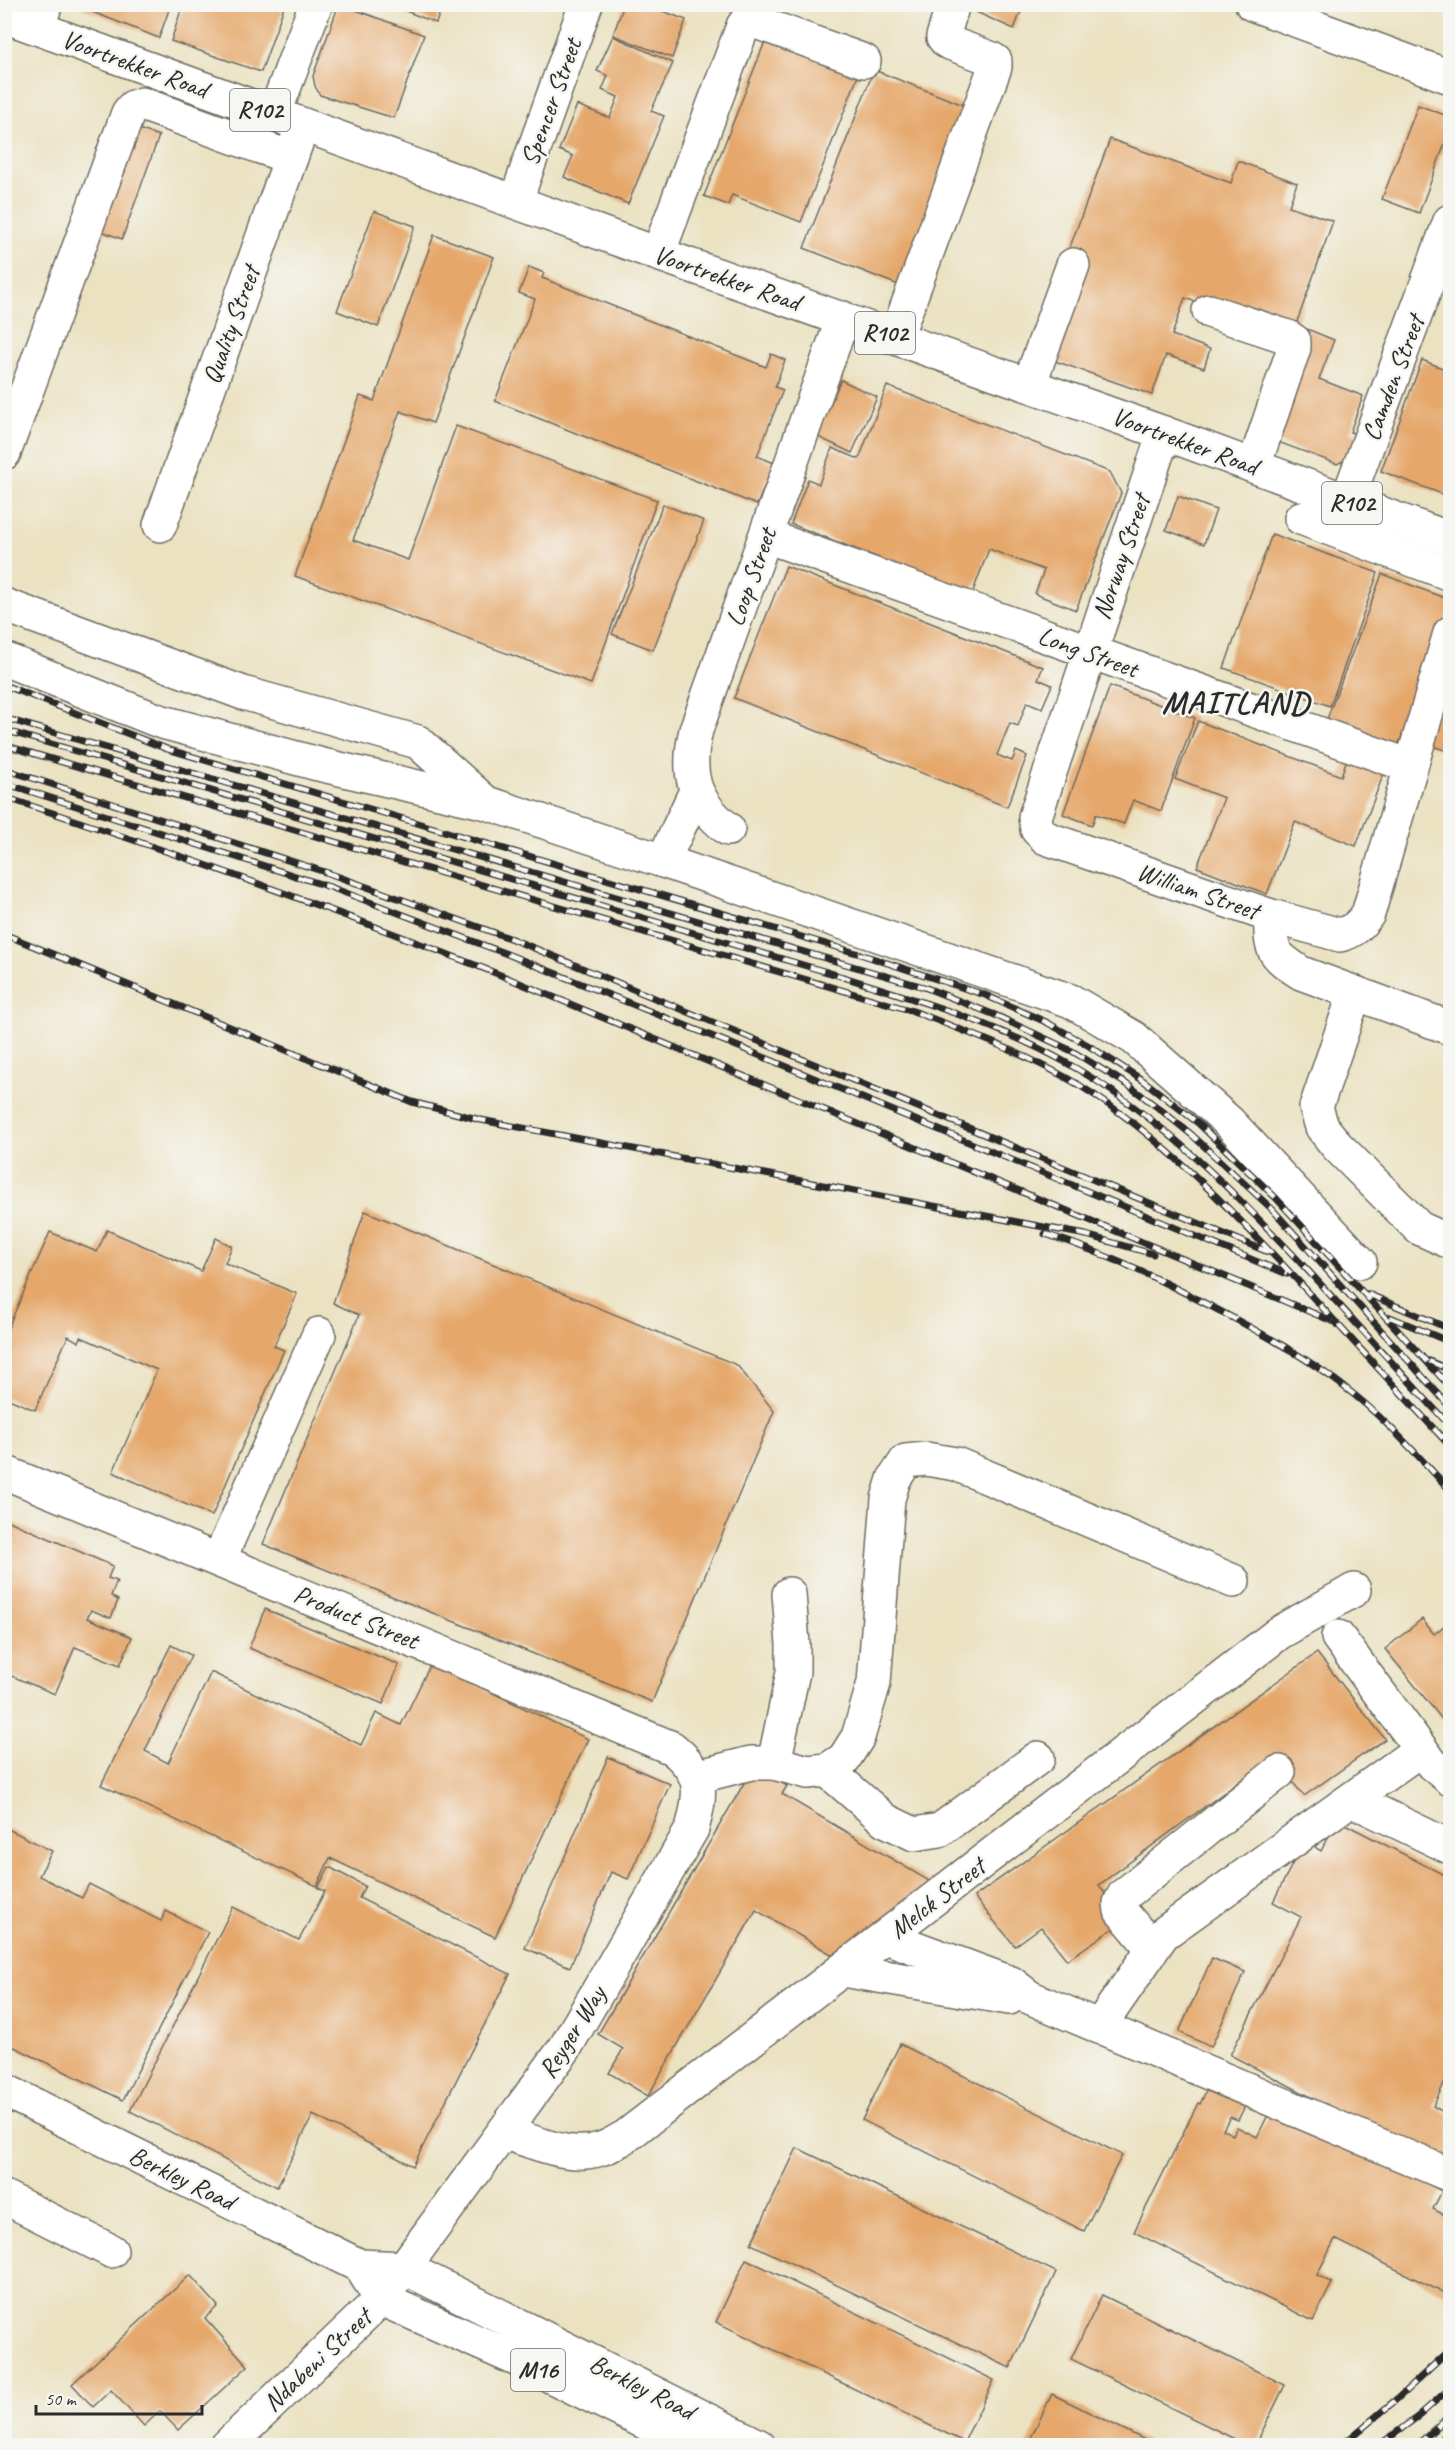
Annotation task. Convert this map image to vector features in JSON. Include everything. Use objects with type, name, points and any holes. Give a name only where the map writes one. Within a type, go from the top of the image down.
[{"type":"street","name":"Quality Street","points":[[160,525],[291,158],[288,120],[316,4]]},
{"type":"street","name":"Spencer Street","points":[[516,200],[586,4]]},
{"type":"street","points":[[896,337],[995,67],[995,62],[990,58],[947,42],[943,37],[953,4]]},
{"type":"street","points":[[1252,4],[1292,11],[1450,77]]},
{"type":"street","name":"Voortrekker Road","points":[[4,16],[42,16],[288,120],[1164,433],[1450,539]]},
{"type":"street","points":[[658,254],[743,26],[748,19],[864,61]]},
{"type":"street","points":[[4,453],[128,113],[134,106],[142,104],[291,158]]},
{"type":"street","name":"Camden Street","points":[[1347,501],[1450,220]]},
{"type":"street","points":[[1029,385],[1073,265]]},
{"type":"street","points":[[1209,311],[1294,341],[1294,348],[1254,466]]},
{"type":"street","name":"Loop Street","points":[[728,829],[706,809],[696,791],[690,769],[691,752],[696,730],[843,318]]},
{"type":"street","name":"Norway Street","points":[[1035,818],[1164,433]]},
{"type":"street","points":[[1301,518],[1450,574]]},
{"type":"street","name":"Long Street","points":[[766,536],[1410,766]]},
{"type":"street","points":[[4,605],[243,693],[418,742],[487,803]]},
{"type":"street","points":[[1410,766],[1450,633]]},
{"type":"street","points":[[4,659],[159,721],[318,764],[487,803],[1071,1001],[1134,1038],[1229,1122],[1360,1262]]},
{"type":"street","name":"William Street","points":[[1035,818],[1037,829],[1046,838],[1271,916],[1340,935],[1349,933],[1360,925],[1368,914],[1410,766]]},
{"type":"street","points":[[663,861],[696,791]]},
{"type":"street","points":[[1271,916],[1270,941],[1281,960],[1301,974],[1450,1028]]},
{"type":"street","points":[[1354,993],[1316,1107],[1322,1127],[1337,1146],[1419,1228],[1450,1242]]},
{"type":"street","points":[[219,1560],[319,1334]]},
{"type":"street","points":[[696,1777],[751,1763],[774,1762],[808,1772],[827,1770],[844,1759],[858,1737],[874,1683],[888,1498],[894,1479],[906,1461],[926,1459],[956,1464],[1233,1581]]},
{"type":"street","name":"Product Street","points":[[4,1472],[672,1748],[687,1760],[696,1777]]},
{"type":"street","name":"Melck Street","points":[[505,2133],[557,2149],[578,2152],[599,2150],[625,2137],[1279,1633],[1354,1590]]},
{"type":"street","points":[[774,1762],[793,1672],[789,1594]]},
{"type":"street","points":[[1338,1637],[1421,1749],[1440,1772],[1450,1779]]},
{"type":"street","points":[[1099,2027],[1152,1948],[1168,1930],[1421,1749]]},
{"type":"street","points":[[827,1770],[885,1820],[914,1834],[940,1830],[1038,1758]]},
{"type":"street","points":[[1152,1948],[1121,1911],[1120,1903],[1124,1895],[1279,1772]]},
{"type":"street","name":"Reyger Way","points":[[405,2268],[565,2048],[692,1829],[700,1798],[696,1777]]},
{"type":"street","points":[[1352,1800],[1450,1846]]},
{"type":"street","points":[[886,1938],[1011,1983],[1029,1997],[1450,2175]]},
{"type":"street","points":[[843,1971],[1006,1998],[1029,1997]]},
{"type":"street","name":"Berkley Road","points":[[4,2090],[360,2266],[405,2268],[649,2408],[693,2445]]},
{"type":"street","points":[[4,2197],[111,2251]]},
{"type":"street","points":[[360,2266],[381,2299]]},
{"type":"street","name":"Ndabeni Street","points":[[227,2445],[381,2299],[405,2268]]},
{"type":"street","name":"Berkley Road","points":[[381,2299],[516,2359],[649,2408],[759,2445]]},
{"type":"building","points":[[72,4],[171,4],[159,38]]},
{"type":"building","points":[[183,4],[285,4],[261,72],[171,41]]},
{"type":"building","points":[[339,4],[424,35],[394,118],[320,95],[315,86],[313,76]]},
{"type":"building","points":[[388,4],[443,4],[436,23]]},
{"type":"building","points":[[624,4],[644,4],[686,20],[672,58],[613,35]]},
{"type":"building","points":[[979,4],[1024,4],[1014,29],[976,12]]},
{"type":"building","points":[[613,36],[673,63],[651,111],[664,116],[628,204],[564,177],[573,156],[559,150],[577,105],[610,118],[618,97],[602,90],[608,76],[597,71]]},
{"type":"building","points":[[766,39],[858,76],[801,222],[732,195],[728,205],[704,196]]},
{"type":"building","points":[[874,70],[976,110],[906,288],[804,248]]},
{"type":"building","points":[[1418,105],[1450,117],[1450,130],[1419,213],[1382,199]]},
{"type":"building","points":[[133,127],[159,136],[122,239],[96,229]]},
{"type":"building","points":[[1110,139],[1231,183],[1238,161],[1297,183],[1289,206],[1333,221],[1292,336],[1185,298],[1172,335],[1210,349],[1204,368],[1166,355],[1152,395],[1052,360],[1067,255]]},
{"type":"building","points":[[374,211],[415,226],[378,327],[337,311]]},
{"type":"building","points":[[434,235],[494,257],[433,423],[400,411],[353,540],[408,560],[456,426],[657,500],[591,684],[295,576],[360,396],[374,401]]},
{"type":"building","points":[[529,267],[544,273],[542,278],[766,367],[771,354],[785,360],[775,387],[783,390],[757,456],[774,463],[757,505],[495,401],[535,299],[519,293]]},
{"type":"building","points":[[1307,329],[1334,340],[1319,379],[1363,396],[1350,432],[1357,434],[1351,457],[1337,464],[1278,442],[1272,427]]},
{"type":"building","points":[[1422,360],[1450,371],[1450,497],[1381,471]]},
{"type":"building","points":[[841,380],[877,397],[852,453],[816,436]]},
{"type":"building","points":[[887,386],[1110,472],[1121,493],[1076,610],[1035,594],[1044,570],[989,549],[972,594],[791,524],[808,479],[819,484],[832,448],[859,459]]},
{"type":"building","points":[[1178,496],[1216,510],[1204,544],[1166,530]]},
{"type":"building","points":[[663,504],[704,521],[653,650],[612,634]]},
{"type":"building","points":[[1272,534],[1378,573],[1330,706],[1224,668]]},
{"type":"building","points":[[786,566],[1043,667],[1038,679],[1052,685],[1042,708],[1027,702],[1018,726],[1010,723],[997,755],[1012,761],[1016,751],[1027,756],[1007,807],[734,698]]},
{"type":"building","points":[[1382,574],[1450,600],[1450,608],[1398,746],[1327,719]]},
{"type":"building","points":[[1450,678],[1450,752],[1424,743]]},
{"type":"building","points":[[1110,686],[1195,718],[1161,811],[1133,800],[1124,824],[1096,814],[1092,825],[1063,814]]},
{"type":"building","points":[[1198,721],[1341,776],[1347,759],[1384,773],[1356,846],[1295,822],[1267,894],[1197,867],[1224,798],[1175,779]]},
{"type":"building","points":[[365,1211],[737,1365],[774,1411],[652,1702],[263,1544],[359,1315],[333,1303]]},
{"type":"building","points":[[107,1230],[201,1271],[216,1238],[232,1246],[225,1263],[297,1294],[274,1346],[284,1350],[212,1516],[113,1472],[157,1370],[81,1337],[79,1342],[68,1336],[35,1410],[4,1397],[4,1337],[50,1232],[97,1252]]},
{"type":"building","points":[[4,1519],[113,1566],[108,1578],[117,1581],[111,1596],[118,1600],[111,1618],[91,1610],[87,1618],[132,1637],[120,1665],[75,1647],[55,1694],[4,1673]]},
{"type":"building","points":[[265,1609],[399,1665],[383,1704],[249,1648]]},
{"type":"building","points":[[1422,1619],[1434,1634],[1450,1621],[1450,1729],[1385,1649]]},
{"type":"building","points":[[171,1645],[191,1655],[145,1751],[168,1763],[211,1672],[361,1745],[376,1713],[401,1725],[431,1663],[588,1739],[495,1937],[330,1858],[317,1886],[101,1785]]},
{"type":"building","points":[[1317,1653],[1385,1739],[1304,1796],[1272,1757],[1099,1885],[1124,1921],[1067,1960],[1041,1927],[1015,1946],[974,1897]]},
{"type":"building","points":[[608,1757],[670,1784],[628,1879],[611,1872],[570,1967],[525,1948]]},
{"type":"building","points":[[758,1769],[787,1786],[782,1794],[931,1882],[838,1958],[756,1910],[648,2096],[609,2073],[623,2049],[598,2034],[747,1778]]},
{"type":"building","points":[[1337,1820],[1450,1878],[1450,2072],[1433,2106],[1450,2116],[1450,2169],[1230,2055],[1301,1917],[1273,1902],[1304,1841],[1321,1851]]},
{"type":"building","points":[[4,1827],[52,1851],[39,1876],[82,1898],[89,1884],[161,1921],[166,1911],[208,1932],[123,2100],[4,2042]]},
{"type":"building","points":[[329,1867],[365,1886],[359,1898],[510,1974],[413,2166],[313,2115],[277,2187],[130,2111],[233,1907],[299,1940],[325,1891],[318,1888]]},
{"type":"building","points":[[1212,1958],[1245,1972],[1211,2047],[1179,2032]]},
{"type":"building","points":[[900,2044],[1122,2155],[1084,2231],[862,2120]]},
{"type":"building","points":[[1210,2083],[1247,2102],[1238,2120],[1230,2117],[1223,2130],[1233,2135],[1237,2127],[1257,2137],[1272,2107],[1442,2191],[1433,2209],[1450,2218],[1450,2296],[1335,2239],[1317,2275],[1332,2283],[1313,2321],[1134,2232]]},
{"type":"building","points":[[797,2148],[1056,2272],[1010,2368],[751,2244]]},
{"type":"building","points":[[746,2259],[994,2380],[964,2442],[716,2322]]},
{"type":"building","points":[[190,2275],[218,2306],[205,2318],[248,2366],[178,2430],[160,2411],[144,2426],[111,2390],[93,2407],[72,2384]]},
{"type":"building","points":[[1102,2295],[1285,2385],[1255,2446],[1249,2446],[1071,2359]]},
{"type":"building","points":[[1052,2394],[1157,2446],[1027,2446]]},
{"type":"railway","points":[[4,685],[167,749],[863,955],[985,995],[1046,1022],[1144,1081],[1198,1123],[1276,1198],[1450,1387]]},
{"type":"railway","points":[[4,718],[924,987],[995,1015],[1072,1051],[1128,1085],[1161,1110],[1192,1135],[1273,1210],[1450,1407]]},
{"type":"railway","points":[[4,730],[827,972],[949,1011],[1037,1047],[1100,1083],[1166,1132],[1197,1159],[1284,1245],[1450,1426]]},
{"type":"railway","points":[[4,745],[913,1011],[1039,1063],[1079,1085],[1110,1106],[1140,1128],[1195,1176],[1248,1228],[1450,1446]]},
{"type":"railway","points":[[4,769],[328,873],[512,939],[1268,1252]]},
{"type":"railway","points":[[4,783],[330,887],[507,954],[744,1049],[1287,1274]]},
{"type":"railway","points":[[4,797],[252,882],[498,974],[1332,1321]]},
{"type":"railway","points":[[4,934],[412,1102],[481,1120],[1086,1235],[1153,1254]]},
{"type":"railway","points":[[1045,1234],[1118,1261],[1165,1283],[1277,1342],[1304,1359],[1330,1376],[1372,1410],[1450,1490]]},
{"type":"railway","points":[[1368,1294],[1450,1329]]},
{"type":"railway","points":[[1390,1317],[1450,1342]]},
{"type":"railway","points":[[1429,1361],[1450,1370]]},
{"type":"railway","points":[[1341,2446],[1450,2350]]},
{"type":"railway","points":[[1378,2446],[1420,2415],[1450,2388]]},
{"type":"railway","points":[[1416,2446],[1450,2415]]},
{"type":"railway","points":[[1434,2446],[1450,2432]]},
{"type":"district","name":"MAITLAND","points":[[1236,702]]}]
